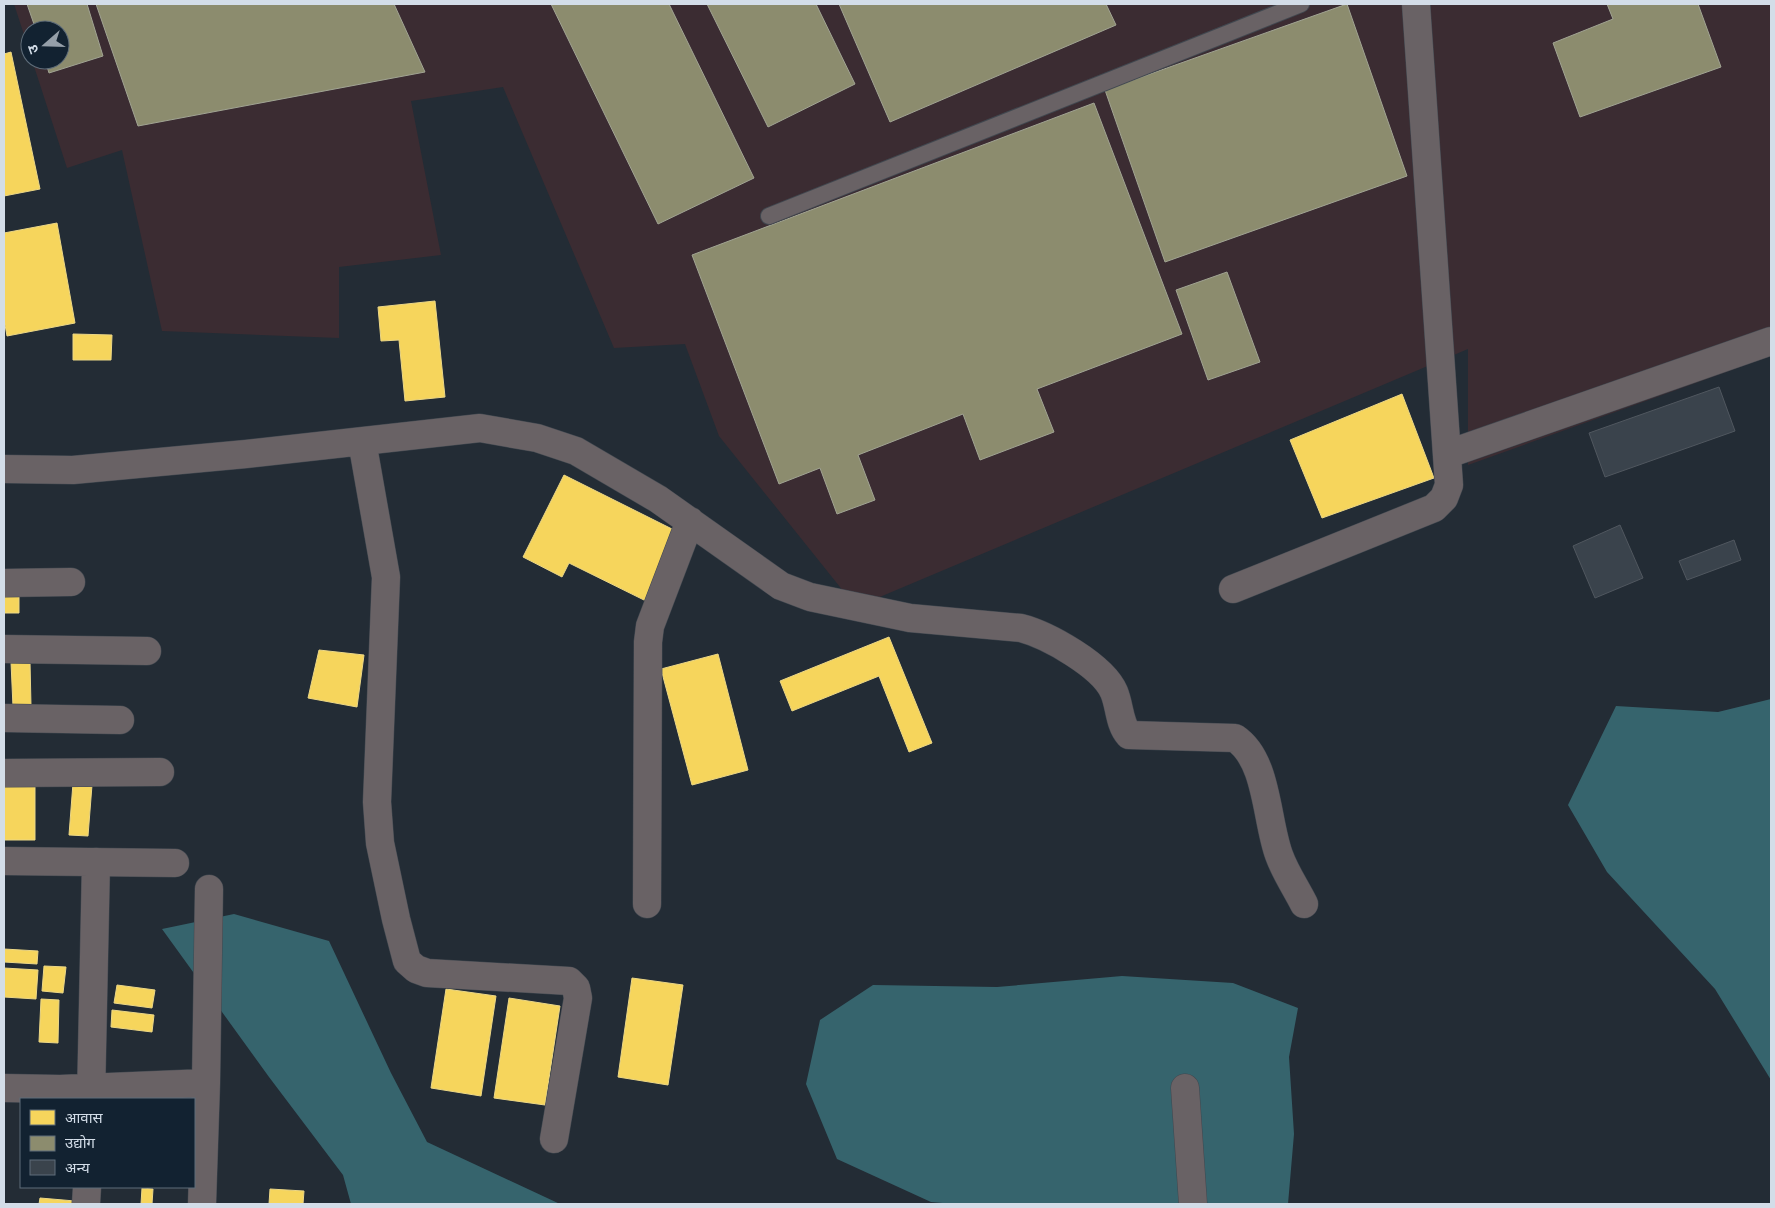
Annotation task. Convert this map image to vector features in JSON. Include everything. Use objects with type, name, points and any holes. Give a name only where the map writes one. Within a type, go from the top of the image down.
[{"type":"street","points":[[1233,589],[1434,508],[1444,498],[1449,485],[1416,4]]},
{"type":"street","points":[[1448,454],[1771,341]]},
{"type":"street","points":[[4,469],[73,470],[480,428],[537,438],[576,451],[658,499],[781,586],[810,597],[910,618],[1021,628],[1065,646],[1108,683],[1114,692],[1124,730],[1129,735],[1235,738],[1240,741],[1252,755],[1261,779],[1279,856],[1304,904]]},
{"type":"street","points":[[362,441],[386,577],[377,802],[380,843],[396,919],[408,961],[416,969],[427,973],[569,981],[576,988],[578,998],[554,1139]]},
{"type":"street","points":[[647,904],[648,642],[650,626],[690,521]]},
{"type":"street","points":[[4,583],[71,582]]},
{"type":"street","points":[[4,649],[147,651]]},
{"type":"street","points":[[4,718],[120,720]]},
{"type":"street","points":[[4,773],[160,772]]},
{"type":"street","points":[[4,861],[175,863]]},
{"type":"street","points":[[91,1094],[96,862]]},
{"type":"street","points":[[202,1204],[209,889]]},
{"type":"street","points":[[4,1088],[91,1094],[206,1083]]},
{"type":"street","points":[[1185,1088],[1193,1204]]},
{"type":"street","points":[[86,1204],[87,1188]]},
{"type":"lane","points":[[769,216],[1301,4]]},
{"type":"shaded area","points":[[14,4],[1771,4],[1771,356],[1468,465],[1468,349],[856,607],[719,436],[685,344],[614,348],[503,87],[411,101],[441,255],[339,267],[339,338],[162,331],[122,150],[67,168],[35,70],[70,70],[70,20],[20,20],[20,22]]},
{"type":"water","points":[[1771,699],[1771,1080],[1715,989],[1607,872],[1568,805],[1616,706],[1718,712]]},
{"type":"water","points":[[234,914],[329,941],[391,1073],[427,1142],[560,1204],[351,1204],[343,1175],[269,1077],[162,929]]},
{"type":"water","points":[[1122,976],[1233,983],[1298,1008],[1289,1057],[1294,1134],[1288,1204],[954,1204],[931,1202],[837,1159],[806,1084],[820,1020],[873,985],[997,987]]},
{"type":"building: आवास","points":[[11,52],[40,189],[4,196],[4,54]]},
{"type":"building: आवास","points":[[57,223],[75,323],[7,336],[4,319],[4,233]]},
{"type":"building: आवास","points":[[435,301],[445,397],[405,401],[399,340],[381,341],[378,307]]},
{"type":"building: आवास","points":[[73,334],[112,335],[111,360],[73,360]]},
{"type":"building: आवास","points":[[1402,394],[1434,478],[1322,518],[1290,440]]},
{"type":"building: आवास","points":[[564,475],[680,533],[646,601],[569,563],[562,577],[523,557]]},
{"type":"building: आवास","points":[[19,589],[19,613],[4,613],[4,590]]},
{"type":"building: आवास","points":[[889,637],[932,743],[909,752],[879,676],[792,711],[780,681]]},
{"type":"building: आवास","points":[[319,650],[364,655],[357,707],[308,698]]},
{"type":"building: आवास","points":[[718,654],[748,770],[692,785],[661,669]]},
{"type":"building: आवास","points":[[11,662],[30,662],[31,706],[13,707]]},
{"type":"building: आवास","points":[[4,780],[35,781],[35,840],[4,840]]},
{"type":"building: आवास","points":[[73,783],[92,785],[88,836],[69,835]]},
{"type":"building: आवास","points":[[4,949],[38,951],[37,964],[4,962]]},
{"type":"building: आवास","points":[[44,966],[66,967],[63,993],[42,991]]},
{"type":"building: आवास","points":[[4,968],[38,970],[36,999],[4,997]]},
{"type":"building: आवास","points":[[632,978],[683,985],[668,1085],[618,1077]]},
{"type":"building: आवास","points":[[117,985],[155,990],[152,1008],[114,1003]]},
{"type":"building: आवास","points":[[446,989],[496,996],[481,1096],[431,1088]]},
{"type":"building: आवास","points":[[509,998],[560,1006],[545,1105],[494,1098]]},
{"type":"building: आवास","points":[[41,999],[59,1000],[58,1043],[39,1042]]},
{"type":"building: आवास","points":[[112,1010],[154,1015],[152,1032],[111,1027]]},
{"type":"building: आवास","points":[[142,1188],[153,1189],[152,1204],[141,1204]]},
{"type":"building: आवास","points":[[270,1189],[304,1191],[303,1204],[269,1204]]},
{"type":"building: आवास","points":[[40,1198],[75,1201],[75,1204],[39,1204]]},
{"type":"building: उद्योग","points":[[27,4],[87,4],[103,56],[70,66],[70,20],[33,20]]},
{"type":"building: उद्योग","points":[[96,4],[394,4],[425,72],[138,126]]},
{"type":"building: उद्योग","points":[[551,4],[669,4],[754,178],[658,224]]},
{"type":"building: उद्योग","points":[[707,4],[816,4],[855,84],[768,127]]},
{"type":"building: उद्योग","points":[[839,4],[1106,4],[1116,25],[890,122]]},
{"type":"building: उद्योग","points":[[1347,4],[1407,176],[1165,262],[1105,90]]},
{"type":"building: उद्योग","points":[[1607,4],[1698,4],[1721,67],[1580,117],[1553,43],[1613,19]]},
{"type":"building: उद्योग","points":[[48,70],[59,70],[49,73]]},
{"type":"building: उद्योग","points":[[1094,103],[1182,334],[1037,389],[1054,432],[980,460],[963,414],[858,455],[875,500],[837,514],[820,468],[779,484],[692,255]]},
{"type":"building: उद्योग","points":[[1227,272],[1260,362],[1208,380],[1176,290]]},
{"type":"building: अन्य","points":[[1719,387],[1735,431],[1605,477],[1589,433]]},
{"type":"building: अन्य","points":[[1620,525],[1643,578],[1595,598],[1573,546]]},
{"type":"building: अन्य","points":[[1734,540],[1741,560],[1687,580],[1679,561]]}]
